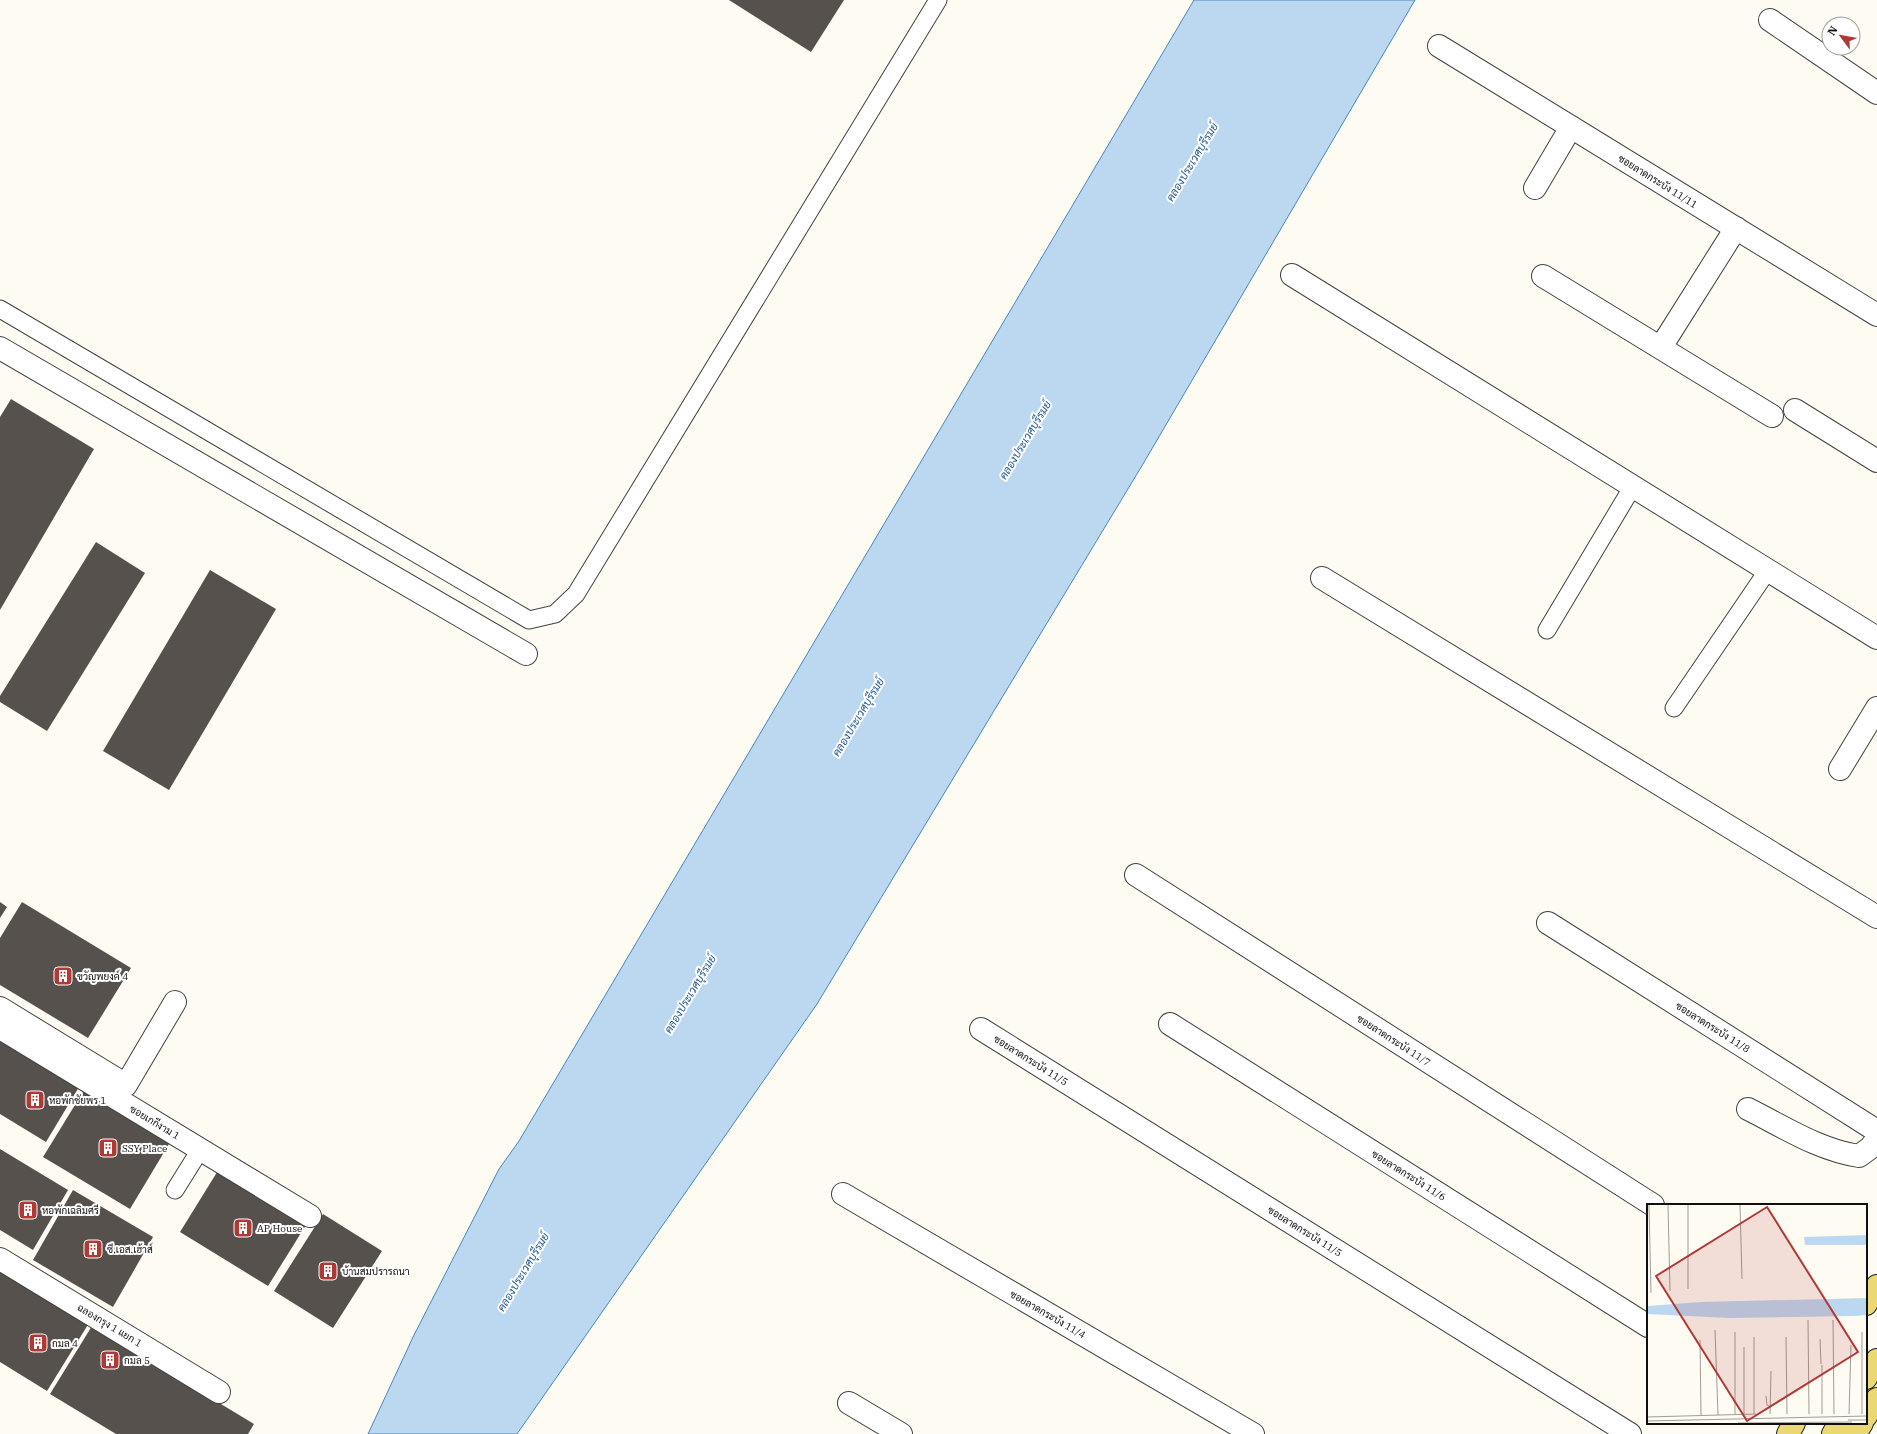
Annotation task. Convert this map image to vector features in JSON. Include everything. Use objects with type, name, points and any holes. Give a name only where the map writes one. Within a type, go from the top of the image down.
[{"type":"main road","points":[[1867,1302],[1877,1286]]},
{"type":"main road","points":[[1867,1376],[1877,1360]]},
{"type":"main road","points":[[1867,1414],[1877,1399]]},
{"type":"main road","points":[[1788,1434],[1793,1424]]},
{"type":"main road","points":[[1833,1434],[1839,1424]]},
{"type":"main road","points":[[1855,1434],[1861,1424]]},
{"type":"street","points":[[1770,20],[1877,93]]},
{"type":"street","name":"ซอยลาดกระบัง 11/11","points":[[1439,46],[1877,316]]},
{"type":"street","points":[[1535,188],[1571,127]]},
{"type":"street","points":[[1661,347],[1736,228]]},
{"type":"street","points":[[1292,275],[1877,638]]},
{"type":"street","points":[[1543,276],[1772,416]]},
{"type":"street","points":[[0,348],[526,654]]},
{"type":"street","points":[[1795,410],[1877,462]]},
{"type":"street","points":[[1322,578],[1877,917]]},
{"type":"street","points":[[1840,769],[1877,708]]},
{"type":"street","name":"ซอยลาดกระบัง 11/7","points":[[1136,875],[1651,1204]]},
{"type":"street","name":"ซอยลาดกระบัง 11/8","points":[[1548,923],[1877,1131]]},
{"type":"street","points":[[0,1008],[126,1085],[175,1002]]},
{"type":"street","name":"ซอยลาดกระบัง 11/6","points":[[1170,1024],[1647,1325]]},
{"type":"street","name":"ซอยเกกีงาม 1","points":[[0,1028],[310,1216]]},
{"type":"street","name":"ซอยลาดกระบัง 11/5","points":[[981,1029],[1630,1434]]},
{"type":"street","points":[[1748,1109],[1822,1146],[1841,1153],[1859,1156],[1870,1148],[1877,1139]]},
{"type":"street","name":"ซอยลาดกระบัง 11/4","points":[[843,1194],[1253,1434]]},
{"type":"street","name":"ฉลองกรุง 1 แยก 1","points":[[0,1259],[106,1323],[214,1382]]},
{"type":"street","points":[[849,1403],[900,1434]]},
{"type":"lane","points":[[0,309],[529,620],[555,614],[576,594],[938,0]]},
{"type":"lane","points":[[1547,630],[1633,486]]},
{"type":"lane","points":[[1674,708],[1768,570]]},
{"type":"lane","points":[[175,1190],[200,1150]]},
{"type":"water","name":"คลองประเวศบุรีรมย์","points":[[1194,0],[1415,0],[1143,464],[817,1004],[517,1434],[368,1434],[414,1335],[499,1169],[519,1141]]},
{"type":"building","points":[[729,0],[844,0],[811,52]]},
{"type":"building","points":[[11,399],[94,449],[0,610],[0,417]]},
{"type":"building","points":[[96,542],[145,573],[47,731],[0,702],[0,696]]},
{"type":"building","points":[[210,570],[276,609],[169,790],[103,751]]},
{"type":"building","points":[[0,902],[7,907],[0,918]]},
{"type":"building","name":"ขวัญพยงค์ 4","points":[[22,902],[131,968],[88,1038],[0,985],[0,938]]},
{"type":"building","name":"หอพักชัยพร 1","points":[[0,1039],[79,1087],[46,1142],[0,1114]]},
{"type":"building","name":"SSY Place","points":[[86,1087],[172,1139],[130,1209],[43,1157]]},
{"type":"building","name":"หอพักเฉลิมศรี","points":[[0,1149],[68,1190],[33,1250],[0,1230]]},
{"type":"building","name":"AP House","points":[[219,1169],[306,1225],[268,1286],[180,1232]]},
{"type":"building","name":"ซี.เอส.เฮ้าส์","points":[[73,1190],[153,1237],[113,1307],[33,1260]]},
{"type":"building","name":"บ้านสมปรารถนา","points":[[323,1214],[382,1251],[333,1328],[274,1291]]},
{"type":"building","name":"กมล 4","points":[[0,1269],[89,1323],[47,1391],[0,1362]]},
{"type":"building","name":"กมล 5","points":[[92,1326],[254,1424],[248,1434],[116,1434],[50,1394]]},
{"type":"place","name":"ขวัญพยงค์ 4","points":[[63,976]]},
{"type":"place","name":"หอพักชัยพร 1","points":[[35,1100]]},
{"type":"place","name":"SSY Place","points":[[108,1148]]},
{"type":"place","name":"หอพักเฉลิมศรี","points":[[28,1210]]},
{"type":"place","name":"AP House","points":[[243,1228]]},
{"type":"place","name":"ซี.เอส.เฮ้าส์","points":[[93,1249]]},
{"type":"place","name":"บ้านสมปรารถนา","points":[[328,1271]]},
{"type":"place","name":"กมล 4","points":[[38,1343]]},
{"type":"place","name":"กมล 5","points":[[110,1360]]}]
